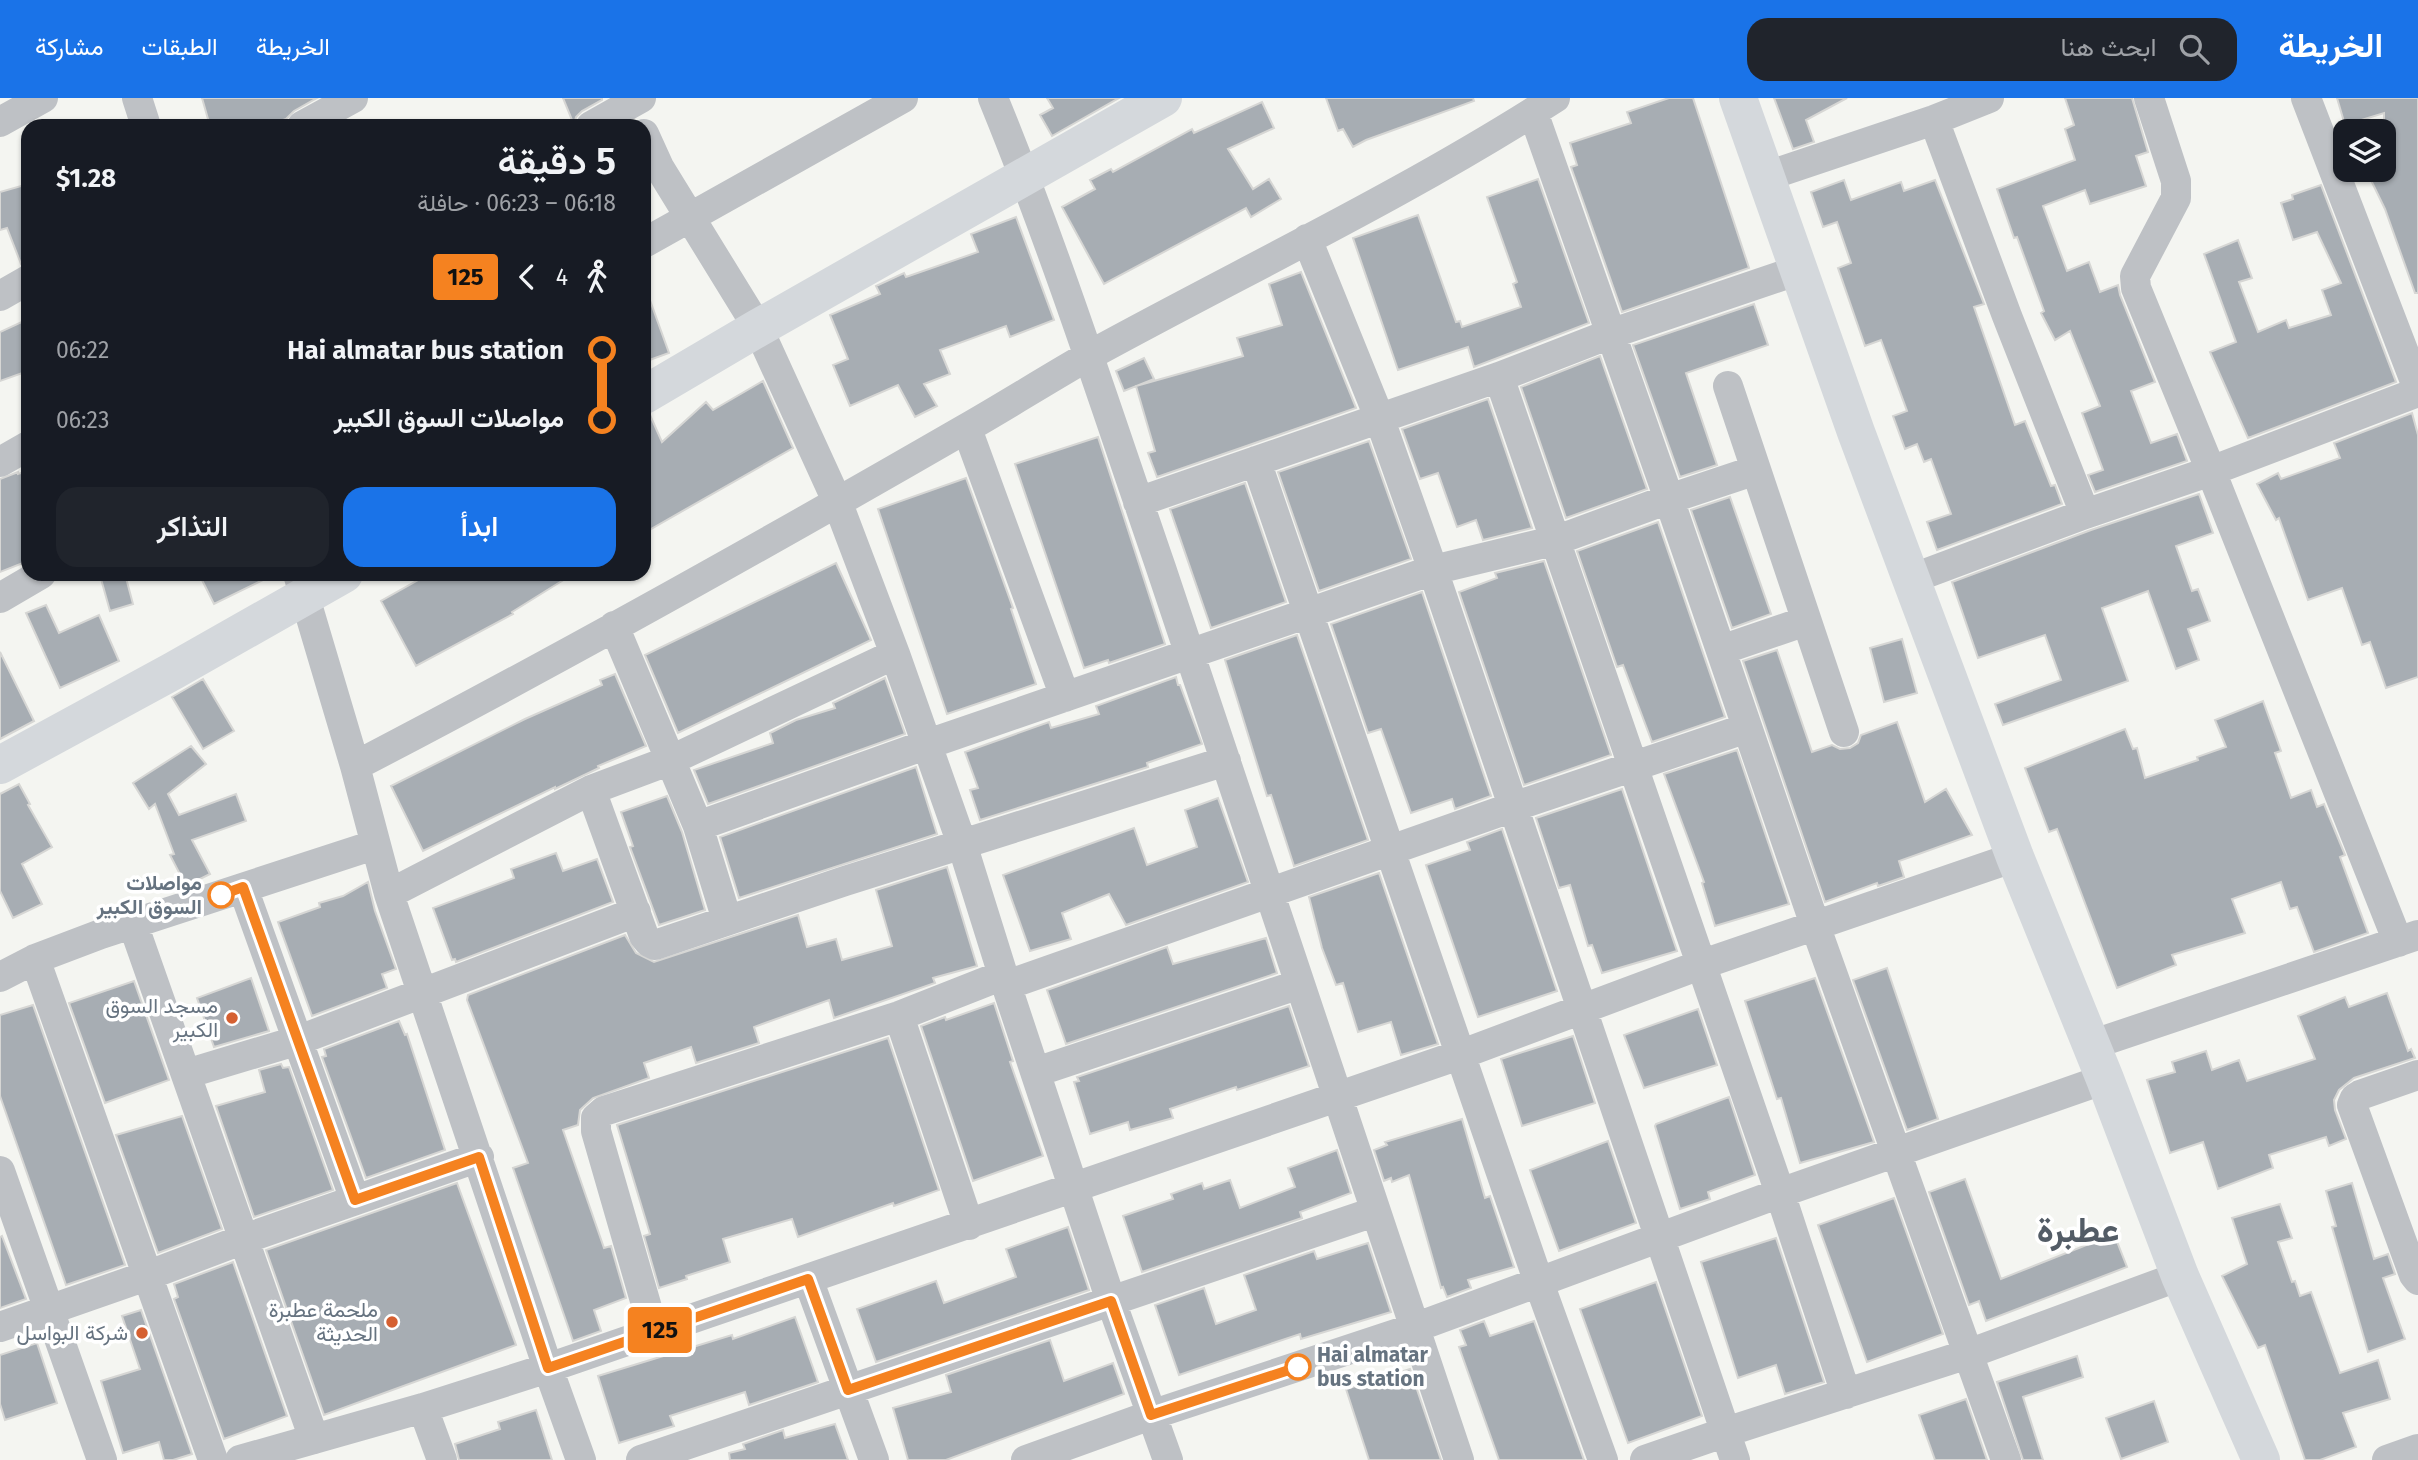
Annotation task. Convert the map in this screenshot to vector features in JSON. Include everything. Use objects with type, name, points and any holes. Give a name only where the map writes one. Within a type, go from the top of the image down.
[{"type":"main road","points":[[651,391],[1163,98]]},
{"type":"main road","points":[[1738,98],[1798,270],[2015,857],[2098,1062],[2180,1276],[2261,1460]]},
{"type":"main road","points":[[0,765],[302,586],[320,581]]},
{"type":"street","points":[[0,122],[43,98]]},
{"type":"street","points":[[137,98],[144,119]]},
{"type":"street","points":[[315,119],[353,98]]},
{"type":"street","points":[[651,239],[903,98]]},
{"type":"street","points":[[993,98],[1025,176],[1191,654],[1336,1098],[1459,1460]]},
{"type":"street","points":[[1767,176],[1934,120],[1989,98]]},
{"type":"street","points":[[1026,1460],[1151,1415],[1414,1328],[1896,1152],[2098,1062],[2408,938],[2136,288],[2135,276],[2176,198],[2176,181],[2149,98]]},
{"type":"street","points":[[1911,579],[2085,514],[2211,471],[2418,391],[2306,98]]},
{"type":"street","points":[[355,766],[614,626],[967,429],[1088,356],[1307,239],[1544,105],[1610,334],[1815,925],[2006,1460]]},
{"type":"street","points":[[607,119],[635,107]]},
{"type":"street","points":[[1934,120],[2085,514]]},
{"type":"street","points":[[651,149],[659,167],[758,328],[837,501],[928,744],[1111,1301],[1168,1460]]},
{"type":"street","points":[[1307,239],[1379,417],[1433,570],[1735,1460]]},
{"type":"street","points":[[1138,502],[1798,270]]},
{"type":"street","points":[[0,296],[21,284]]},
{"type":"street","points":[[1499,377],[1557,540],[1846,1394]]},
{"type":"street","points":[[1728,386],[1844,732]]},
{"type":"street","points":[[967,429],[1065,697]]},
{"type":"street","points":[[0,461],[21,450]]},
{"type":"street","points":[[1256,461],[1539,1283],[1603,1460]]},
{"type":"street","points":[[698,826],[1433,570],[1557,540],[1756,470]]},
{"type":"street","points":[[0,598],[29,581]]},
{"type":"street","points":[[302,586],[389,894],[581,1460]]},
{"type":"street","points":[[1721,650],[1806,621]]},
{"type":"street","points":[[614,626],[698,826],[727,920]]},
{"type":"street","points":[[389,894],[591,790],[671,760],[895,654]]},
{"type":"street","points":[[654,1332],[596,1131],[596,1118],[604,1111],[1271,893],[1747,728]]},
{"type":"street","points":[[591,790],[644,936],[655,945],[1226,761]]},
{"type":"street","points":[[0,977],[35,959],[133,924],[374,845]]},
{"type":"street","points":[[240,1460],[423,1408],[548,1368],[969,1225],[1462,1054],[1700,965],[2015,857]]},
{"type":"street","points":[[243,887],[355,1200]]},
{"type":"street","points":[[186,1074],[299,1040],[636,912]]},
{"type":"street","points":[[133,924],[314,1438]]},
{"type":"street","points":[[35,959],[213,1460]]},
{"type":"street","points":[[1036,1072],[1300,984]]},
{"type":"street","points":[[898,1016],[969,1225]]},
{"type":"street","points":[[2418,1075],[2360,1095],[2352,1105],[2409,1263],[2418,1280]]},
{"type":"street","points":[[0,1327],[479,1157]]},
{"type":"street","points":[[0,1171],[102,1460]]},
{"type":"street","points":[[641,1460],[1374,1212]]},
{"type":"street","points":[[1645,1460],[1968,1354],[2180,1276]]},
{"type":"street","points":[[808,1279],[874,1460]]},
{"type":"street","points":[[423,1408],[442,1460]]},
{"type":"street","points":[[2387,1460],[2418,1449]]},
{"type":"building","points":[[202,98],[317,98],[294,111],[286,119],[208,119]]},
{"type":"building","points":[[563,98],[602,98],[582,111],[576,119],[572,119]]},
{"type":"building","points":[[1047,98],[1119,98],[1052,136],[1040,115],[1053,108]]},
{"type":"building","points":[[1326,98],[1473,98],[1474,101],[1353,147],[1343,129],[1338,131]]},
{"type":"building","points":[[1669,98],[1693,98],[1749,268],[1622,312],[1571,167],[1577,165],[1570,143],[1631,123],[1627,112]]},
{"type":"building","points":[[1774,98],[1847,98],[1806,120],[1814,142],[1793,149]]},
{"type":"building","points":[[2065,98],[2132,98],[2148,152],[2136,156],[2146,186],[2090,204],[2085,190],[2043,206],[2067,271],[2089,262],[2100,292],[2118,285],[2155,382],[2131,391],[2151,443],[2177,434],[2187,461],[2095,492],[2088,475],[2103,470],[2082,413],[2100,406],[2070,331],[2055,340],[2041,313],[2044,311],[1997,189],[2075,160],[2065,129],[2074,125]]},
{"type":"building","points":[[2337,98],[2418,98],[2418,293],[2415,293],[2385,209],[2372,182],[2396,182],[2396,119],[2384,119],[2384,113],[2364,119],[2343,119]]},
{"type":"building","points":[[1262,102],[1274,128],[1228,149],[1253,189],[1269,179],[1281,199],[1251,217],[1246,208],[1104,284],[1062,207],[1095,189],[1090,180],[1111,169],[1113,172],[1192,129],[1194,133]]},
{"type":"building","points":[[1538,179],[1589,323],[1474,367],[1468,347],[1398,370],[1353,238],[1418,215],[1456,322],[1460,321],[1462,327],[1521,307],[1513,284],[1517,282],[1487,197]]},
{"type":"building","points":[[1844,180],[1851,200],[1901,182],[1904,191],[1935,180],[1984,304],[1974,307],[2015,425],[2025,421],[2051,486],[2055,485],[2062,504],[1937,550],[1927,522],[1951,514],[1931,459],[1924,462],[1917,444],[1905,449],[1893,416],[1907,411],[1881,340],[1865,346],[1838,268],[1851,263],[1837,222],[1823,227],[1811,192]]},
{"type":"building","points":[[2321,185],[2396,382],[2248,438],[2210,352],[2236,342],[2204,254],[2238,240],[2252,278],[2239,282],[2258,332],[2286,320],[2289,328],[2331,315],[2322,290],[2341,283],[2317,232],[2293,240],[2281,203],[2293,199],[2292,195]]},
{"type":"building","points":[[21,186],[21,264],[7,228],[0,230],[0,192]]},
{"type":"building","points":[[1016,217],[1054,320],[1010,337],[1006,326],[940,350],[950,374],[924,384],[937,406],[915,417],[898,385],[850,406],[833,365],[848,359],[830,315],[880,294],[876,286],[904,273],[906,277],[978,252],[971,234]]},
{"type":"building","points":[[1301,272],[1356,408],[1157,477],[1148,453],[1155,451],[1136,386],[1243,356],[1237,338],[1282,325],[1269,284]]},
{"type":"building","points":[[651,303],[669,353],[651,359]]},
{"type":"building","points":[[1754,304],[1768,345],[1686,373],[1717,465],[1680,477],[1633,345]]},
{"type":"building","points":[[21,322],[21,374],[0,381],[0,332]]},
{"type":"building","points":[[1600,356],[1647,489],[1566,518],[1521,387]]},
{"type":"building","points":[[1144,358],[1154,379],[1124,391],[1116,371]]},
{"type":"building","points":[[763,381],[793,448],[651,529],[651,417],[662,442],[706,402],[713,410]]},
{"type":"building","points":[[1488,399],[1532,528],[1483,540],[1476,520],[1457,527],[1438,473],[1420,479],[1402,429]]},
{"type":"building","points":[[2412,413],[2418,435],[2418,677],[2386,688],[2370,642],[2362,645],[2342,588],[2308,600],[2279,518],[2276,520],[2257,484],[2278,473],[2281,479],[2340,458],[2334,443]]},
{"type":"building","points":[[1098,437],[1165,644],[1109,663],[1108,660],[1084,668],[1015,464]]},
{"type":"building","points":[[1369,441],[1411,559],[1319,591],[1278,472]]},
{"type":"building","points":[[21,473],[21,564],[0,572],[0,479]]},
{"type":"building","points":[[966,478],[1013,608],[1011,609],[1036,684],[947,714],[878,509]]},
{"type":"building","points":[[1245,483],[1286,602],[1211,628],[1170,509]]},
{"type":"building","points":[[2199,494],[2213,533],[2176,546],[2192,591],[2198,589],[2210,621],[2188,629],[2199,660],[2176,669],[2148,591],[2102,608],[2128,681],[2003,725],[1995,704],[2061,680],[2045,635],[1978,658],[1952,582],[2091,530]]},
{"type":"building","points":[[1730,497],[1771,614],[1732,628],[1691,510]]},
{"type":"building","points":[[1658,522],[1725,717],[1652,742],[1623,665],[1617,667],[1577,551]]},
{"type":"building","points":[[1544,561],[1611,755],[1524,785],[1459,592],[1497,578],[1495,573]]},
{"type":"building","points":[[836,563],[871,640],[678,733],[645,655]]},
{"type":"building","points":[[102,581],[127,581],[133,604],[110,611]]},
{"type":"building","points":[[202,581],[261,581],[214,604]]},
{"type":"building","points":[[417,581],[562,581],[512,612],[513,614],[416,666],[381,601]]},
{"type":"building","points":[[1422,592],[1491,796],[1455,809],[1452,799],[1411,813],[1381,729],[1368,733],[1331,624]]},
{"type":"building","points":[[46,605],[59,633],[99,615],[119,661],[60,688],[26,613]]},
{"type":"building","points":[[1297,635],[1368,840],[1294,866],[1271,795],[1267,796],[1225,660]]},
{"type":"building","points":[[1902,639],[1917,693],[1884,702],[1870,648]]},
{"type":"building","points":[[1777,650],[1812,752],[1832,745],[1840,749],[1850,748],[1858,743],[1861,735],[1897,722],[1925,802],[1946,789],[1972,835],[1899,861],[1904,877],[1878,886],[1877,883],[1825,902],[1743,661]]},
{"type":"building","points":[[0,652],[34,721],[0,739]]},
{"type":"building","points":[[615,674],[646,746],[598,766],[599,768],[423,851],[391,786],[525,719],[602,685],[600,680]]},
{"type":"building","points":[[1176,677],[1202,744],[1147,763],[1148,767],[980,820],[970,790],[978,788],[965,752],[1049,722],[1051,728],[1099,714],[1096,706]]},
{"type":"building","points":[[885,678],[905,734],[708,804],[694,770],[773,743],[770,733],[796,720],[835,708],[833,703]]},
{"type":"building","points":[[203,679],[234,731],[203,749],[172,697]]},
{"type":"building","points":[[2263,701],[2281,751],[2275,753],[2291,798],[2311,790],[2317,807],[2324,804],[2345,855],[2340,857],[2368,933],[2314,952],[2297,907],[2290,909],[2281,882],[2232,899],[2245,933],[2172,955],[2176,965],[2117,988],[2057,829],[2049,832],[2025,768],[2125,729],[2133,749],[2137,748],[2145,778],[2198,760],[2197,757],[2226,747],[2215,720]]},
{"type":"building","points":[[191,746],[206,764],[168,794],[179,815],[236,794],[246,821],[192,840],[210,874],[186,886],[170,855],[174,854],[155,804],[149,809],[133,783]]},
{"type":"building","points":[[1737,750],[1789,904],[1715,926],[1702,883],[1704,882],[1664,774]]},
{"type":"building","points":[[916,767],[937,834],[739,898],[720,837]]},
{"type":"building","points":[[19,784],[52,847],[22,864],[42,904],[13,918],[0,891],[0,794]]},
{"type":"building","points":[[1622,789],[1677,951],[1602,973],[1592,945],[1588,946],[1570,885],[1559,888],[1536,818]]},
{"type":"building","points":[[667,796],[682,832],[705,910],[659,925],[630,847],[633,846],[621,812]]},
{"type":"building","points":[[1218,798],[1248,882],[1126,925],[1109,894],[1062,913],[1071,939],[1030,951],[1003,875],[1134,828],[1147,865],[1197,847],[1185,810]]},
{"type":"building","points":[[1502,829],[1557,991],[1478,1017],[1426,865],[1470,850],[1467,842]]},
{"type":"building","points":[[556,853],[563,871],[597,859],[613,902],[456,962],[455,959],[452,960],[433,908],[514,878],[511,869]]},
{"type":"building","points":[[947,867],[977,966],[933,978],[935,983],[834,1018],[829,1000],[754,1027],[759,1043],[696,1063],[691,1047],[644,1063],[649,1078],[593,1098],[580,1110],[578,1125],[563,1130],[604,1248],[611,1246],[626,1298],[594,1310],[601,1331],[573,1341],[513,1168],[528,1163],[467,1000],[468,995],[625,935],[636,953],[654,962],[798,915],[807,947],[836,939],[842,960],[892,946],[876,890]]},
{"type":"building","points":[[1379,873],[1438,1044],[1401,1055],[1391,1022],[1358,1032],[1343,983],[1336,985],[1322,948],[1309,897]]},
{"type":"building","points":[[368,882],[375,911],[396,969],[382,974],[387,988],[312,1016],[278,922],[320,907],[319,903],[343,896]]},
{"type":"building","points":[[1266,938],[1277,973],[1066,1044],[1047,990],[1167,947],[1173,964]]},
{"type":"building","points":[[1887,968],[1938,1119],[1907,1130],[1853,980]]},
{"type":"building","points":[[251,978],[269,1031],[214,1047],[197,998]]},
{"type":"building","points":[[1815,978],[1874,1142],[1800,1163],[1781,1098],[1777,1099],[1745,1001]]},
{"type":"building","points":[[134,981],[169,1080],[105,1103],[69,1003]]},
{"type":"building","points":[[2387,993],[2408,1051],[2411,1049],[2415,1058],[2354,1078],[2339,1090],[2334,1100],[2335,1110],[2346,1139],[2329,1146],[2326,1137],[2269,1155],[2273,1168],[2218,1189],[2203,1142],[2170,1153],[2147,1080],[2175,1072],[2172,1062],[2206,1051],[2212,1070],[2239,1060],[2247,1081],[2315,1059],[2298,1016],[2345,997],[2349,1007]]},
{"type":"building","points":[[994,1003],[1013,1061],[1010,1062],[1043,1156],[973,1181],[921,1026]]},
{"type":"building","points":[[33,1005],[125,1265],[66,1285],[0,1096],[0,1015]]},
{"type":"building","points":[[1289,1006],[1309,1066],[1170,1109],[1173,1118],[1130,1130],[1128,1122],[1090,1134],[1074,1082],[1079,1081],[1077,1077]]},
{"type":"building","points":[[1698,1009],[1717,1065],[1644,1088],[1624,1035]]},
{"type":"building","points":[[399,1021],[405,1035],[407,1034],[445,1150],[366,1178],[322,1057],[326,1056],[324,1049]]},
{"type":"building","points":[[1573,1036],[1595,1103],[1522,1126],[1501,1059]]},
{"type":"building","points":[[888,1038],[939,1190],[894,1206],[893,1203],[798,1237],[792,1219],[723,1239],[730,1262],[659,1288],[644,1236],[650,1234],[617,1125]]},
{"type":"building","points":[[281,1064],[283,1068],[289,1067],[333,1190],[254,1217],[216,1106],[265,1092],[259,1070]]},
{"type":"building","points":[[1729,1097],[1755,1175],[1708,1192],[1710,1199],[1680,1209],[1655,1126]]},
{"type":"building","points":[[182,1116],[222,1229],[158,1253],[116,1135]]},
{"type":"building","points":[[1462,1119],[1485,1198],[1490,1196],[1514,1267],[1468,1280],[1471,1288],[1447,1297],[1443,1287],[1441,1288],[1409,1175],[1392,1182],[1391,1178],[1384,1181],[1374,1150],[1387,1145],[1385,1142]]},
{"type":"building","points":[[1608,1141],[1636,1223],[1559,1251],[1530,1170]]},
{"type":"building","points":[[1337,1150],[1351,1193],[1300,1212],[1302,1218],[1142,1272],[1123,1216],[1173,1199],[1171,1194],[1202,1183],[1204,1189],[1230,1180],[1240,1208],[1295,1187],[1288,1168]]},
{"type":"building","points":[[1965,1179],[2001,1279],[2114,1234],[2127,1267],[1986,1321],[1979,1301],[1969,1305],[1929,1192]]},
{"type":"building","points":[[457,1183],[516,1345],[324,1415],[266,1250]]},
{"type":"building","points":[[2352,1183],[2374,1259],[2388,1254],[2395,1274],[2383,1278],[2405,1339],[2368,1352],[2332,1227],[2336,1226],[2326,1191]]},
{"type":"building","points":[[1894,1198],[1943,1334],[1867,1362],[1818,1225]]},
{"type":"building","points":[[2280,1204],[2292,1238],[2278,1242],[2292,1282],[2295,1281],[2300,1296],[2311,1292],[2340,1373],[2378,1360],[2390,1399],[2343,1413],[2356,1447],[2320,1460],[2305,1460],[2265,1345],[2258,1348],[2222,1276],[2247,1264],[2232,1218]]},
{"type":"building","points":[[1068,1227],[1089,1290],[876,1362],[857,1309],[936,1281],[944,1303],[1016,1277],[1006,1249]]},
{"type":"building","points":[[2,1236],[26,1299],[0,1308],[0,1237]]},
{"type":"building","points":[[1776,1238],[1824,1382],[1785,1394],[1776,1365],[1738,1378],[1701,1262]]},
{"type":"building","points":[[1368,1243],[1391,1312],[1301,1339],[1300,1334],[1179,1375],[1155,1305],[1204,1288],[1216,1324],[1256,1310],[1244,1275],[1314,1251],[1317,1259]]},
{"type":"building","points":[[233,1262],[287,1416],[224,1439],[174,1299],[178,1297],[174,1284]]},
{"type":"building","points":[[1656,1282],[1702,1416],[1628,1443],[1580,1309]]},
{"type":"building","points":[[141,1310],[192,1454],[173,1460],[164,1460],[159,1442],[123,1453],[101,1381],[140,1369],[122,1316]]},
{"type":"building","points":[[795,1317],[818,1382],[749,1405],[745,1392],[670,1416],[674,1426],[619,1443],[598,1376],[732,1335],[733,1339]]},
{"type":"building","points":[[1484,1321],[1490,1336],[1534,1321],[1584,1460],[1499,1460],[1459,1347],[1466,1345],[1460,1330]]},
{"type":"building","points":[[1050,1340],[1064,1381],[1113,1363],[1124,1394],[946,1460],[908,1460],[893,1408],[951,1392],[946,1375]]},
{"type":"building","points":[[37,1343],[57,1403],[5,1420],[0,1404],[0,1355]]},
{"type":"building","points":[[2077,1356],[2083,1377],[2023,1397],[2043,1460],[2023,1460],[1997,1382]]},
{"type":"building","points":[[1410,1369],[1441,1460],[1369,1460],[1346,1389]]},
{"type":"building","points":[[1966,1399],[1987,1460],[1935,1460],[1919,1415]]},
{"type":"building","points":[[2154,1401],[2168,1442],[2121,1459],[2106,1418]]},
{"type":"building","points":[[536,1410],[552,1460],[459,1460],[455,1444],[500,1429],[498,1422]]},
{"type":"building","points":[[835,1424],[848,1460],[730,1460],[729,1453],[745,1449],[743,1444],[783,1430],[785,1438]]},
{"type":"bus line","name":"125","points":[[221,895],[243,887],[355,1200],[479,1157],[548,1368],[808,1279],[848,1390],[1111,1301],[1151,1415],[1298,1367]]},
{"type":"place","name":"مواصلات السوق الكبير","points":[[221,895]]},
{"type":"place","name":"مسجد السوق الكبير","points":[[232,1018]]},
{"type":"place","name":"ملحمة عطبرة الحديثة","points":[[392,1322]]},
{"type":"place","name":"شركة البواسل","points":[[142,1333]]},
{"type":"place","name":"Hai almatar bus station","points":[[1298,1367]]},
{"type":"district","name":"عطبرة","points":[[2078,1230]]}]
